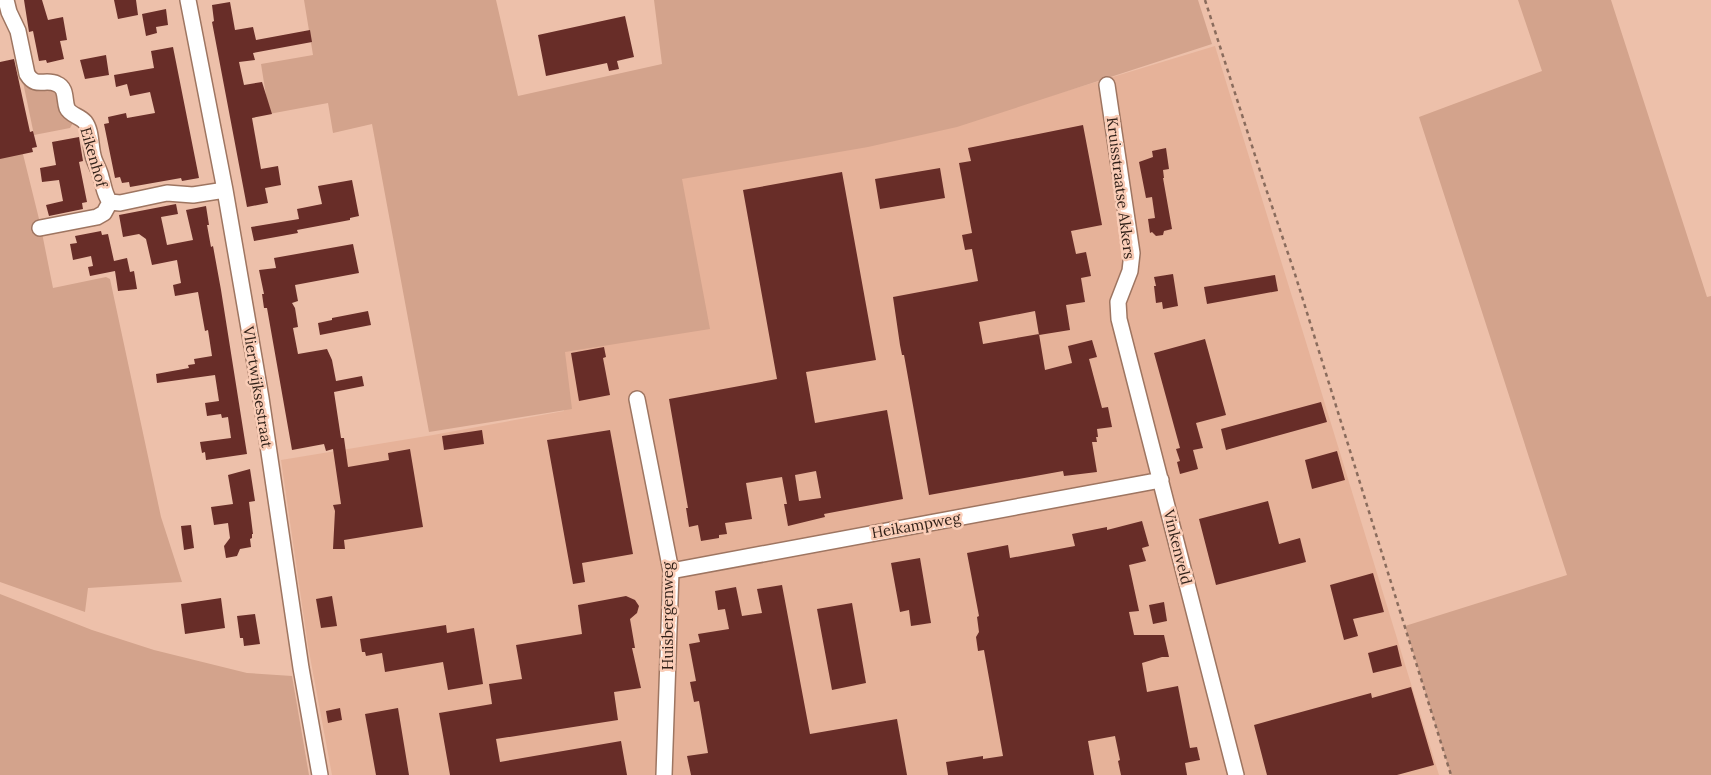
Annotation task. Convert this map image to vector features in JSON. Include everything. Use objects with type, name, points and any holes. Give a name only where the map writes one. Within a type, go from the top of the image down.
[{"type":"street","name":"Eikenhof","points":[[6,0],[9,12],[18,30],[27,74],[30,79],[36,82],[58,84],[62,88],[67,108],[71,113],[84,121],[88,128],[94,159],[101,176],[104,192],[110,202]]},
{"type":"street","name":"Vliertwijksestraat","points":[[188,0],[225,190],[261,398],[286,575],[320,775]]},
{"type":"street","name":"Kruisstraatse Akkers","points":[[1107,85],[1132,253],[1130,271],[1118,302],[1119,318]]},
{"type":"street","name":"Eikenhof","points":[[110,202],[120,203],[167,193],[193,195],[225,190]]},
{"type":"street","name":"Eikenhof","points":[[40,228],[97,217],[104,213],[110,202]]},
{"type":"street","name":"Vinkenveld","points":[[1119,318],[1236,775]]},
{"type":"street","name":"Huisbergenweg","points":[[637,399],[671,571],[664,775]]},
{"type":"street","name":"Heikampweg","points":[[671,571],[1161,480]]},
{"type":"path","points":[[1206,0],[1294,271],[1451,775]]},
{"type":"shaded area","points":[[304,0],[496,0],[518,96],[662,64],[654,0],[1198,0],[1212,44],[957,127],[868,147],[682,179],[710,329],[565,352],[572,409],[429,432],[372,124],[333,133],[328,103],[269,114],[261,64],[313,55]]},
{"type":"shaded area","points":[[1518,0],[1611,0],[1707,297],[1711,296],[1711,775],[1451,775],[1405,626],[1567,575],[1419,117],[1542,71]]},
{"type":"shaded area","points":[[1215,46],[1439,775],[332,775],[308,646],[281,460],[564,411],[564,343],[680,176],[937,130]]},
{"type":"shaded area","points":[[23,82],[29,85],[48,87],[59,93],[74,121],[70,128],[34,135]]},
{"type":"shaded area","points":[[19,138],[40,223],[53,288],[106,277],[110,279],[161,517],[182,582],[88,588],[85,612],[0,582],[0,141]]},
{"type":"shaded area","points":[[0,594],[92,630],[154,650],[247,673],[292,676],[309,775],[0,775]]},
{"type":"building","points":[[24,0],[42,0],[48,20],[63,17],[67,40],[60,41],[64,59],[47,63],[46,60],[39,61],[33,31],[29,32]]},
{"type":"building","points":[[114,0],[136,0],[138,15],[118,19]]},
{"type":"building","points":[[230,2],[235,30],[253,27],[256,40],[310,30],[312,42],[253,53],[255,60],[239,62],[244,85],[262,82],[272,114],[252,118],[261,169],[278,166],[281,185],[265,188],[268,203],[247,207],[212,22],[214,21],[212,5]]},
{"type":"building","points":[[166,9],[168,25],[156,27],[157,33],[146,36],[142,14]]},
{"type":"building","points":[[625,16],[634,57],[617,61],[619,69],[609,71],[607,63],[546,76],[538,35]]},
{"type":"building","points":[[173,47],[199,178],[182,181],[181,178],[130,187],[129,182],[122,183],[120,177],[115,178],[104,124],[109,123],[108,117],[126,113],[127,118],[155,113],[150,92],[130,96],[127,84],[116,87],[114,75],[154,68],[151,51]]},
{"type":"building","points":[[106,55],[109,75],[85,79],[80,60]]},
{"type":"building","points":[[14,59],[30,132],[33,131],[37,147],[32,148],[33,152],[0,159],[0,62]]},
{"type":"building","points":[[1083,125],[1102,225],[1071,231],[1076,254],[1086,252],[1091,276],[1081,278],[1085,302],[1066,305],[1070,330],[1039,335],[1045,370],[1072,363],[1068,346],[1092,340],[1097,357],[1089,359],[1102,408],[1108,407],[1112,427],[1097,429],[1097,442],[1092,442],[1097,472],[1064,476],[1063,471],[929,495],[904,355],[902,355],[900,345],[893,297],[978,281],[972,249],[965,250],[962,235],[972,233],[959,163],[971,161],[968,148]],"holes":[[[1035,311],[1039,334],[983,344],[979,322]]]},
{"type":"building","points":[[79,137],[83,161],[79,162],[87,202],[82,203],[83,209],[49,216],[46,205],[63,201],[59,180],[42,182],[40,168],[56,165],[52,142]]},
{"type":"building","points":[[1166,148],[1169,169],[1163,170],[1163,178],[1172,229],[1164,231],[1163,235],[1156,236],[1152,232],[1150,233],[1148,219],[1155,218],[1152,197],[1146,198],[1139,162],[1153,157],[1152,151]]},
{"type":"building","points":[[940,168],[945,198],[880,209],[875,179]]},
{"type":"building","points":[[842,172],[876,360],[806,372],[815,423],[887,410],[903,499],[824,514],[825,517],[788,526],[784,504],[787,504],[782,477],[746,483],[752,519],[725,523],[727,534],[719,535],[719,538],[701,541],[698,525],[689,527],[686,508],[688,508],[669,399],[777,379],[743,190]],"holes":[[[816,471],[821,498],[799,501],[795,475]]]},
{"type":"building","points":[[352,180],[359,216],[350,218],[350,220],[297,230],[298,233],[254,241],[251,227],[299,219],[297,209],[322,204],[318,186]]},
{"type":"building","points":[[176,204],[178,214],[161,217],[167,245],[193,240],[186,210],[206,206],[209,225],[207,225],[221,290],[247,454],[206,460],[205,452],[202,453],[200,442],[231,438],[228,417],[222,418],[221,414],[207,416],[205,403],[219,401],[215,375],[157,383],[156,374],[189,368],[188,365],[195,364],[194,359],[212,356],[208,330],[205,331],[198,292],[175,296],[173,285],[181,283],[177,260],[152,265],[146,239],[139,234],[123,237],[119,215]]},
{"type":"building","points":[[101,231],[102,235],[108,234],[114,261],[127,258],[130,272],[134,271],[137,289],[118,291],[115,271],[90,276],[88,267],[93,266],[91,256],[73,260],[70,244],[77,243],[75,236]]},
{"type":"building","points":[[353,244],[359,273],[295,285],[298,301],[292,303],[295,308],[298,327],[293,328],[298,354],[327,349],[332,360],[336,381],[362,376],[364,386],[334,392],[341,438],[344,438],[348,467],[389,460],[388,453],[410,449],[423,527],[344,540],[345,549],[333,549],[335,511],[333,505],[341,504],[333,449],[326,451],[324,444],[292,450],[267,308],[264,308],[262,294],[264,294],[259,270],[276,268],[274,258]]},
{"type":"building","points":[[1173,274],[1178,306],[1163,309],[1162,302],[1156,303],[1154,277]]},
{"type":"building","points":[[1275,275],[1278,291],[1207,304],[1204,287]]},
{"type":"building","points":[[368,311],[371,325],[320,335],[318,323],[332,320],[332,318]]},
{"type":"building","points":[[1205,339],[1226,415],[1196,423],[1203,448],[1193,450],[1198,469],[1180,474],[1177,462],[1180,461],[1176,449],[1180,448],[1154,353]]},
{"type":"building","points":[[604,347],[606,357],[603,358],[610,395],[579,401],[571,353]]},
{"type":"building","points":[[1321,402],[1327,422],[1226,450],[1221,429]]},
{"type":"building","points":[[482,430],[484,444],[444,450],[442,436]]},
{"type":"building","points":[[610,430],[633,554],[582,563],[585,582],[573,584],[547,440]]},
{"type":"building","points":[[1337,451],[1345,480],[1312,489],[1305,460]]},
{"type":"building","points":[[250,469],[255,501],[249,502],[253,534],[250,539],[251,547],[240,549],[237,556],[226,558],[224,546],[230,538],[228,523],[214,525],[211,507],[233,504],[228,475]]},
{"type":"building","points":[[1268,501],[1279,544],[1300,538],[1306,562],[1216,585],[1199,519]]},
{"type":"building","points":[[1142,521],[1149,546],[1142,548],[1146,561],[1129,565],[1139,611],[1129,612],[1134,635],[1164,635],[1169,657],[1162,657],[1142,663],[1147,692],[1178,686],[1190,748],[1197,747],[1200,760],[1185,763],[1187,775],[1121,775],[1115,736],[1088,741],[1094,775],[948,775],[946,762],[983,756],[983,759],[1003,756],[984,650],[978,651],[976,637],[979,632],[977,617],[979,616],[967,553],[1008,545],[1010,558],[1075,546],[1072,534],[1107,527],[1107,530]]},
{"type":"building","points":[[191,525],[194,548],[184,550],[181,526]]},
{"type":"building","points":[[920,558],[931,623],[911,626],[909,610],[900,612],[891,563]]},
{"type":"building","points":[[1373,573],[1384,612],[1353,619],[1358,636],[1344,640],[1330,585]]},
{"type":"building","points":[[782,585],[810,734],[897,719],[907,775],[691,775],[687,756],[708,753],[699,701],[694,702],[690,682],[696,681],[689,644],[700,642],[698,634],[729,629],[725,609],[718,610],[715,591],[736,587],[742,616],[762,613],[757,589]]},
{"type":"building","points":[[332,596],[337,626],[321,628],[316,599]]},
{"type":"building","points":[[626,596],[635,600],[639,606],[637,613],[630,619],[635,648],[632,648],[641,688],[614,692],[618,720],[496,739],[500,762],[621,741],[627,775],[450,775],[439,713],[492,704],[489,684],[522,679],[516,645],[582,634],[578,605]]},
{"type":"building","points":[[221,598],[225,628],[185,634],[181,604]]},
{"type":"building","points":[[1164,602],[1167,621],[1153,624],[1149,605]]},
{"type":"building","points":[[852,603],[866,683],[832,690],[817,609]]},
{"type":"building","points":[[255,614],[260,644],[244,646],[243,638],[240,638],[237,616]]},
{"type":"building","points":[[446,625],[447,633],[474,628],[483,684],[448,690],[443,662],[385,672],[382,653],[366,656],[365,652],[362,652],[360,639]]},
{"type":"building","points":[[1397,645],[1402,666],[1373,673],[1368,653]]},
{"type":"building","points":[[1411,687],[1434,765],[1397,775],[1267,775],[1254,725],[1371,693],[1372,698]]},
{"type":"building","points":[[340,708],[342,720],[328,723],[326,711]]},
{"type":"building","points":[[398,708],[409,775],[376,775],[365,714]]}]
